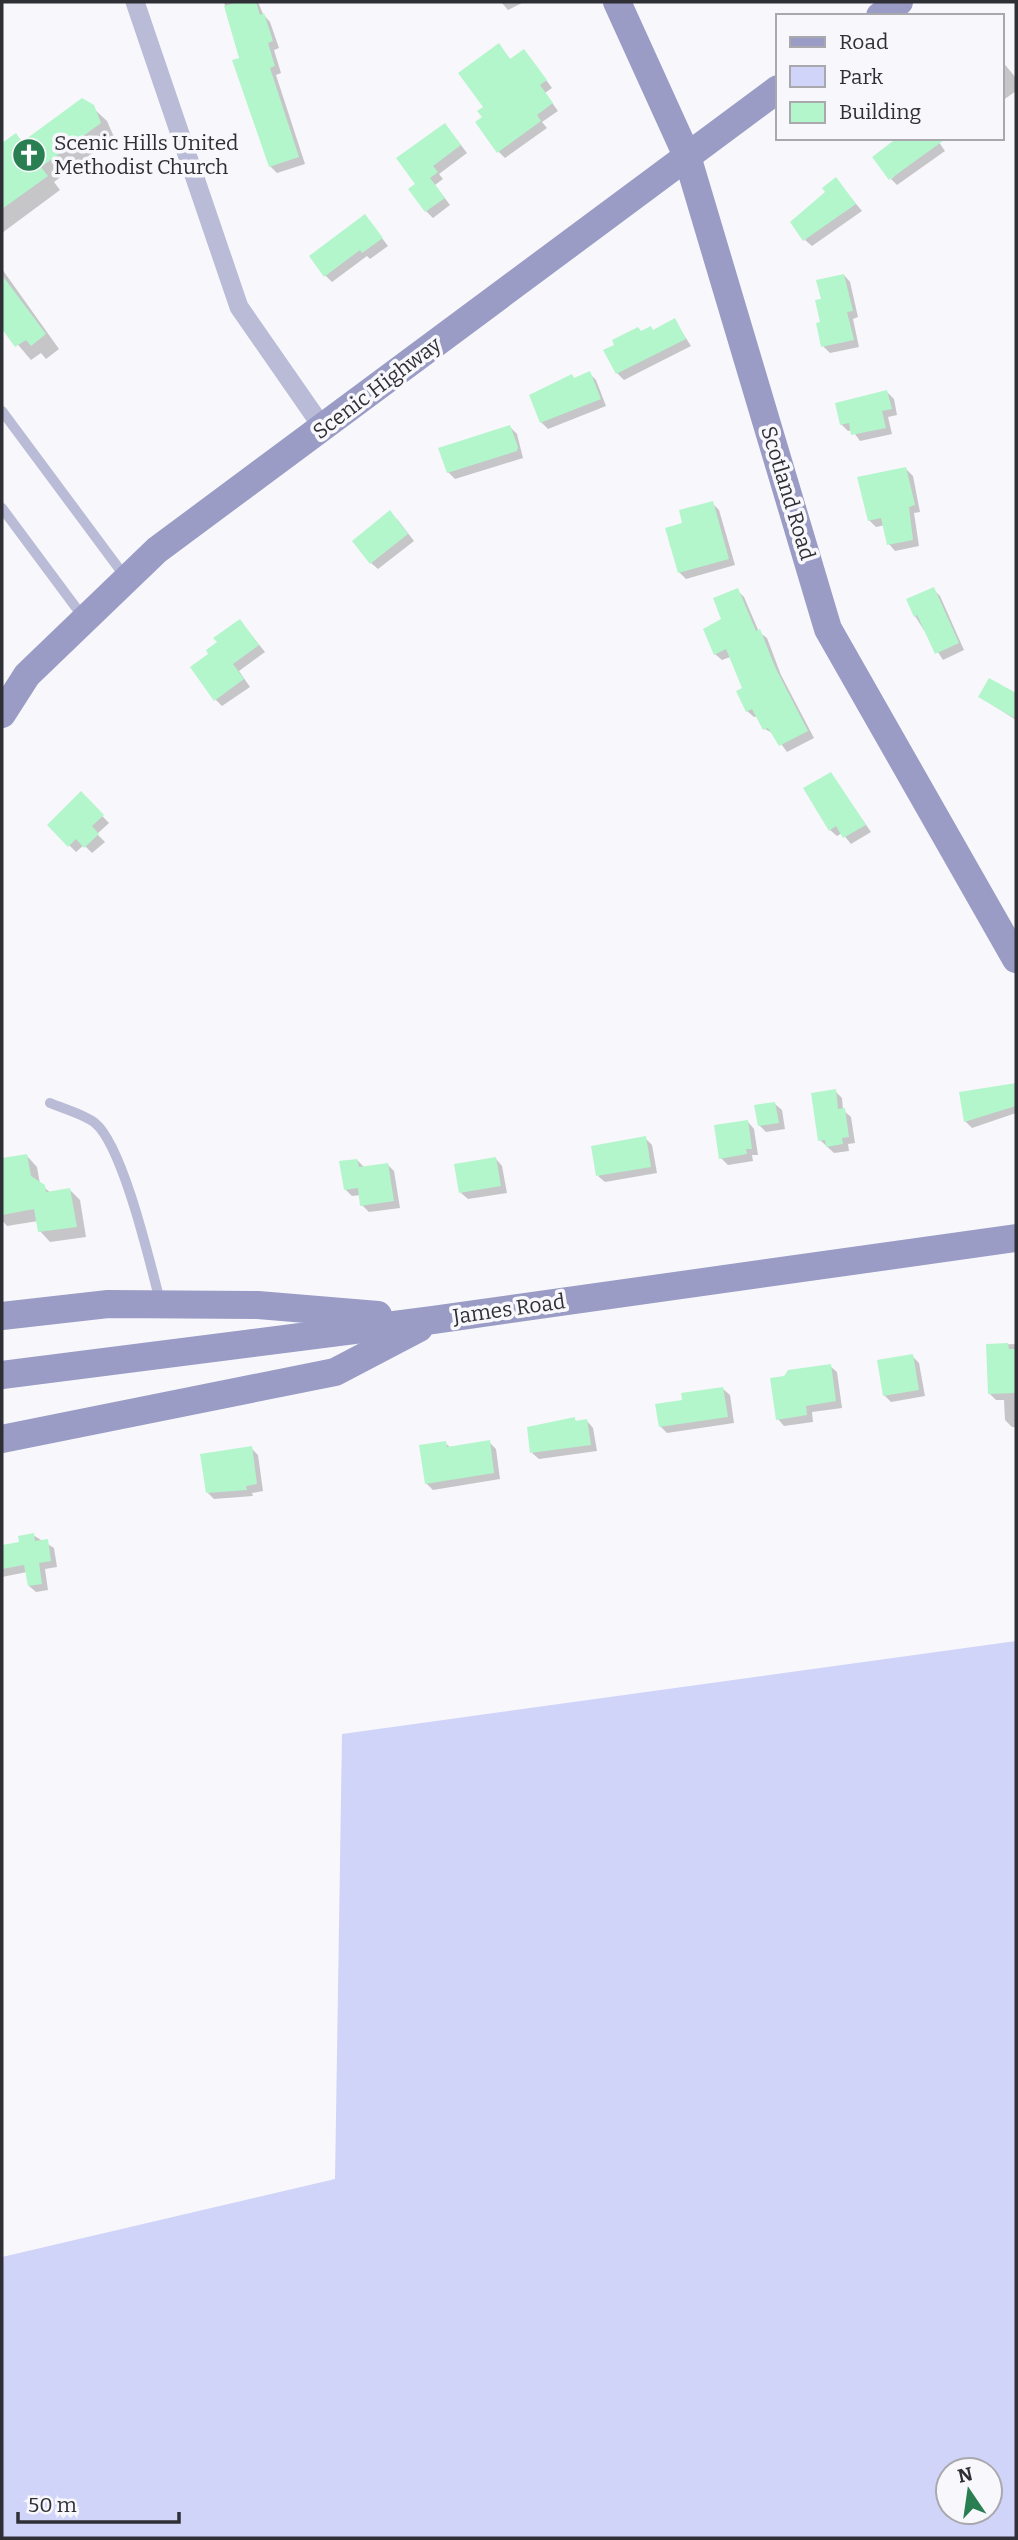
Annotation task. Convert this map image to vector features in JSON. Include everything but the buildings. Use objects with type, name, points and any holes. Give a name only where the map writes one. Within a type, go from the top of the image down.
[{"type":"street","points":[[135,2],[239,307],[323,428]]},
{"type":"street","name":"Scotland Road","points":[[618,2],[687,156],[828,629],[1016,959]]},
{"type":"street","points":[[883,14],[899,2]]},
{"type":"street","name":"Scenic Highway","points":[[2,715],[27,675],[157,550],[776,90]]},
{"type":"street","name":"James Road","points":[[2,1375],[433,1320],[1016,1238]]},
{"type":"street","points":[[2,1316],[108,1304],[161,1304],[258,1305],[433,1320]]},
{"type":"street","points":[[2,1439],[335,1372],[433,1320]]},
{"type":"lane","points":[[2,411],[127,579]]},
{"type":"lane","points":[[2,508],[84,619]]},
{"type":"lane","points":[[50,1103],[96,1123],[116,1157],[140,1223],[161,1304]]},
{"type":"green space","points":[[1016,1641],[1016,2538],[2,2538],[2,2257],[335,2179],[342,1734]]},
{"type":"place","name":"Scenic Hills United Methodist Church","points":[[29,155]]}]
